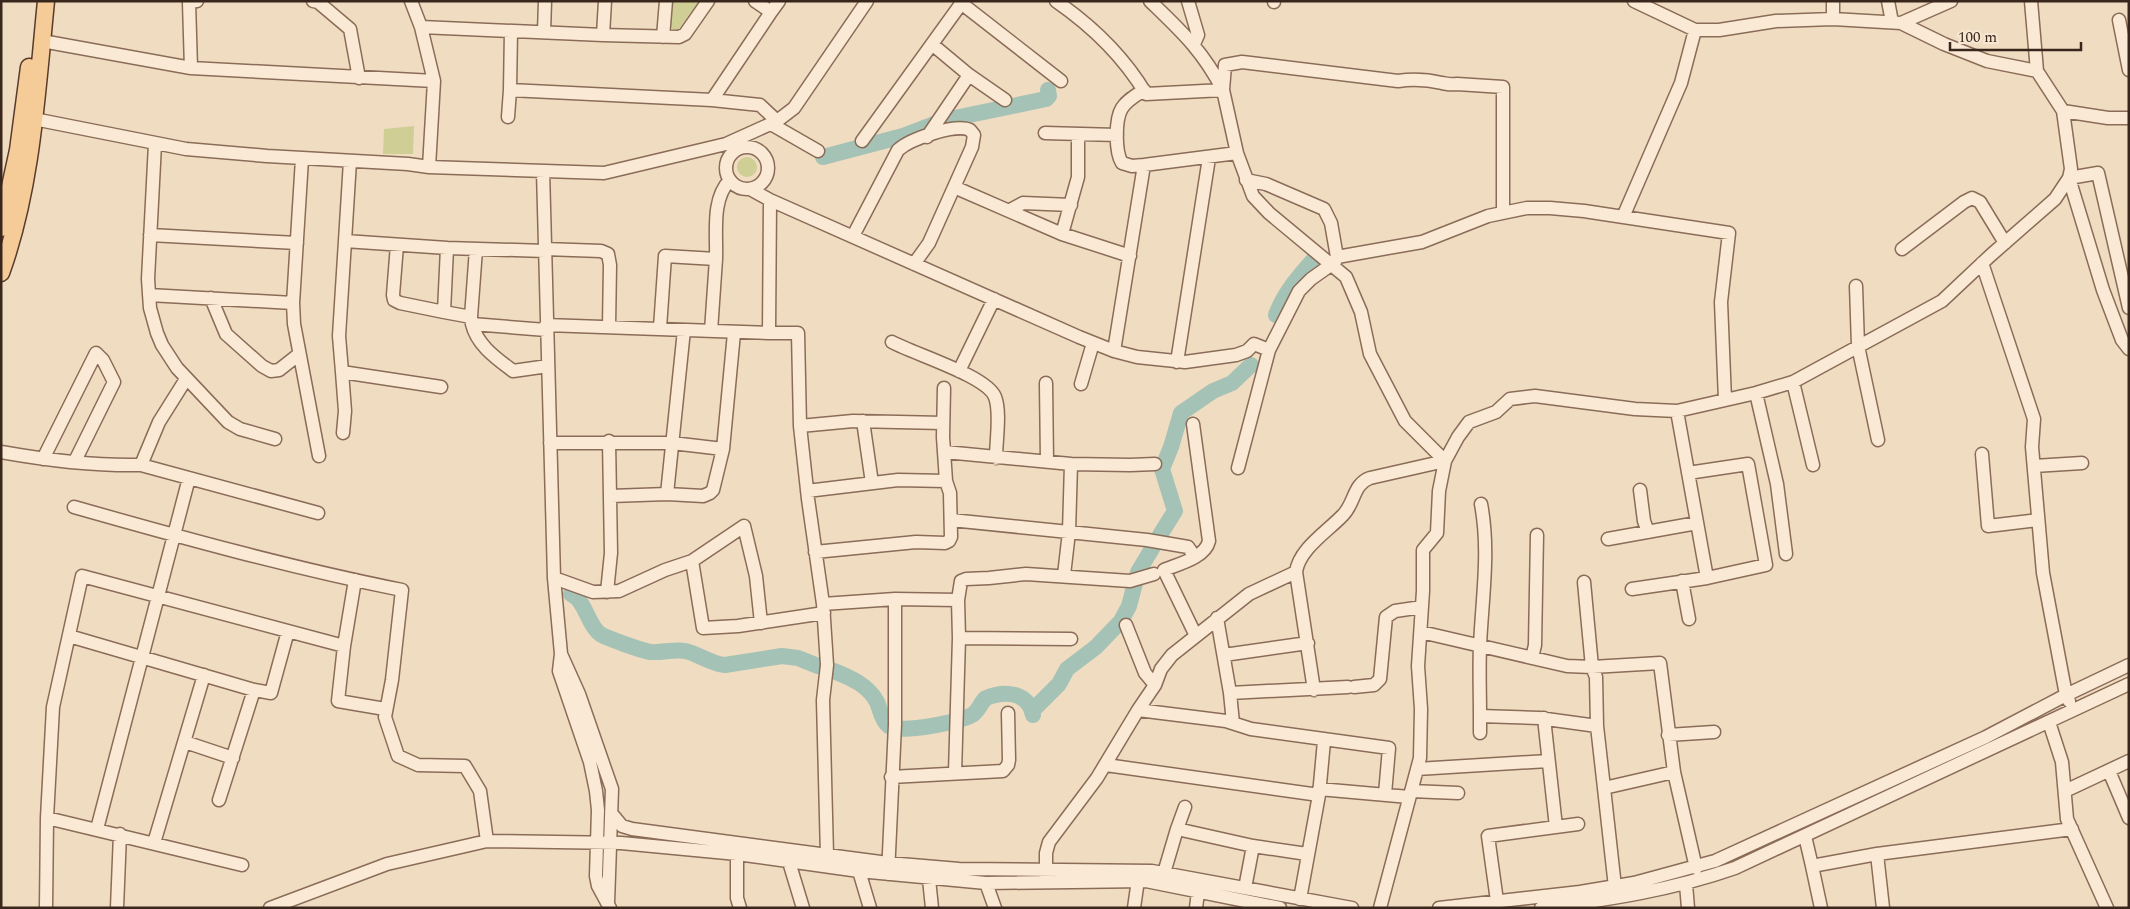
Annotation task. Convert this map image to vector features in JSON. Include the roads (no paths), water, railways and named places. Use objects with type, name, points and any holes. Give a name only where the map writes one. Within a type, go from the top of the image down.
[{"type":"main road","points":[[1,228],[18,150],[36,1]]},
{"type":"main road","points":[[1,273],[13,232],[34,119],[46,1]]},
{"type":"street","points":[[191,68],[188,2],[197,1]]},
{"type":"street","points":[[313,1],[318,2],[350,29],[360,78]]},
{"type":"street","points":[[411,1],[421,28],[434,81],[429,167]]},
{"type":"street","points":[[544,32],[545,1]]},
{"type":"street","points":[[603,35],[605,1]]},
{"type":"street","points":[[663,37],[666,1]]},
{"type":"street","points":[[421,28],[679,37],[685,34],[708,1]]},
{"type":"street","points":[[712,100],[775,6],[756,1]]},
{"type":"street","points":[[729,148],[788,114],[800,101],[867,1]]},
{"type":"street","points":[[1056,1],[1106,43],[1133,73],[1146,94],[1223,90]]},
{"type":"street","points":[[1150,1],[1194,44],[1211,67],[1223,90],[1237,153],[1246,180],[1256,201],[1334,261],[1346,277],[1361,312],[1370,354],[1405,421],[1445,461]]},
{"type":"street","points":[[1188,1],[1198,35],[1194,44]]},
{"type":"street","points":[[1634,1],[1695,30],[1719,30],[1776,21],[1833,19],[1897,22],[1987,61],[2037,71]]},
{"type":"street","points":[[1833,1],[1833,19]]},
{"type":"street","points":[[1888,1],[1897,22]]},
{"type":"street","points":[[1897,22],[1951,1]]},
{"type":"street","points":[[1380,908],[1418,769],[1420,751],[1418,666],[1421,632],[1423,550],[1437,533],[1439,491],[1445,461],[1458,437],[1469,422],[1496,412],[1510,399],[1535,396],[1617,407],[1677,411],[1756,393],[1793,382],[1942,301],[2005,242],[2055,199],[2069,178],[2071,168],[2062,111],[2037,71],[2031,1]]},
{"type":"street","points":[[862,141],[933,45],[962,2],[1061,81]]},
{"type":"street","points":[[2119,20],[2129,70]]},
{"type":"street","points":[[1623,217],[1643,175],[1681,83],[1695,30]]},
{"type":"street","points":[[508,117],[511,31]]},
{"type":"street","points":[[42,41],[191,68],[434,81]]},
{"type":"street","points":[[933,45],[969,75],[1005,100]]},
{"type":"street","points":[[1223,90],[1225,65],[1242,62],[1398,81],[1442,83],[1451,86],[1458,84],[1502,87],[1503,212]]},
{"type":"street","points":[[854,236],[896,153],[906,144],[933,127],[969,75]]},
{"type":"street","points":[[510,90],[712,100],[760,105],[774,123],[818,151]]},
{"type":"street","points":[[1144,90],[1121,109],[1117,135],[1119,155],[1122,163],[1132,166],[1144,165],[1237,153]]},
{"type":"street","points":[[2062,111],[2108,118],[2129,118]]},
{"type":"street","points":[[34,119],[68,127],[76,133],[155,148],[236,160],[604,174],[729,148],[746,147],[759,151],[767,162],[768,169],[762,182],[750,188]]},
{"type":"street","points":[[914,264],[930,242],[973,143],[972,132],[966,128],[933,127]]},
{"type":"street","points":[[1045,133],[1117,135]]},
{"type":"street","points":[[1062,234],[1078,177],[1078,134]]},
{"type":"street","points":[[155,148],[150,235],[149,295],[152,321],[162,345],[186,379],[234,427],[275,439]]},
{"type":"street","points":[[729,148],[726,164],[727,175],[739,187],[750,188],[770,200],[1114,351],[1178,362],[1236,355],[1247,351],[1254,344],[1269,350]]},
{"type":"street","points":[[1178,362],[1209,158]]},
{"type":"street","points":[[301,162],[293,302],[298,355],[319,456]]},
{"type":"street","points":[[343,433],[345,411],[339,336],[350,164]]},
{"type":"street","points":[[1114,351],[1144,165]]},
{"type":"street","points":[[543,171],[554,578],[561,654],[560,676],[590,762],[603,842]]},
{"type":"street","points":[[2069,178],[2098,173],[2129,308]]},
{"type":"street","points":[[2069,178],[2103,290],[2122,340],[2129,349]]},
{"type":"street","points":[[711,331],[718,200],[722,190],[730,180]]},
{"type":"street","points":[[1246,180],[1266,184],[1324,209],[1331,223],[1334,261]]},
{"type":"street","points":[[954,187],[1062,234],[1130,256]]},
{"type":"street","points":[[1902,249],[1972,198],[1980,202],[2005,242]]},
{"type":"street","points":[[769,333],[770,200]]},
{"type":"street","points":[[1010,210],[1023,203],[1070,205]]},
{"type":"street","points":[[1238,468],[1269,350],[1300,291],[1311,279],[1334,261],[1422,242],[1503,212],[1527,208],[1544,208],[1623,217],[1729,233],[1721,302],[1725,400]]},
{"type":"street","points":[[150,235],[297,243]]},
{"type":"street","points":[[345,241],[447,248],[601,251],[608,254],[610,265],[609,326]]},
{"type":"street","points":[[397,245],[394,300],[400,304],[444,312],[471,320],[546,327],[609,326],[734,333],[798,333],[800,426],[823,608],[827,665],[823,700],[827,855]]},
{"type":"street","points":[[444,312],[447,248]]},
{"type":"street","points":[[476,249],[471,320],[475,334],[486,349],[513,371],[548,366]]},
{"type":"street","points":[[660,328],[665,256],[716,259]]},
{"type":"street","points":[[1982,264],[2034,419],[2032,448],[2043,573],[2066,695],[2073,710]]},
{"type":"street","points":[[1856,286],[1858,346],[1878,440]]},
{"type":"street","points":[[149,295],[293,302]]},
{"type":"street","points":[[211,298],[226,334],[262,366],[272,371],[279,370],[298,355]]},
{"type":"street","points":[[959,371],[994,299]]},
{"type":"street","points":[[667,494],[684,330]]},
{"type":"street","points":[[611,496],[667,494],[699,496],[710,493],[715,486],[723,449],[734,333]]},
{"type":"street","points":[[892,342],[906,350],[959,371],[984,384],[994,394],[997,405],[996,458]]},
{"type":"street","points":[[1081,384],[1093,343]]},
{"type":"street","points":[[43,459],[96,353],[103,360],[114,382],[75,460]]},
{"type":"street","points":[[342,372],[441,387]]},
{"type":"street","points":[[141,464],[159,422],[186,379]]},
{"type":"street","points":[[1793,382],[1813,464]]},
{"type":"street","points":[[1046,383],[1047,462]]},
{"type":"street","points":[[815,552],[908,543],[945,543],[950,539],[950,493],[946,481],[943,423],[944,388]]},
{"type":"street","points":[[1756,393],[1777,484],[1786,554]]},
{"type":"street","points":[[1677,411],[1707,578]]},
{"type":"street","points":[[800,426],[863,422],[943,423]]},
{"type":"street","points":[[863,422],[872,483]]},
{"type":"street","points":[[1193,424],[1209,535],[1206,548],[1195,557],[1164,570],[1196,636]]},
{"type":"street","points":[[607,592],[611,553],[611,496],[608,442]]},
{"type":"street","points":[[550,443],[672,443],[723,449]]},
{"type":"street","points":[[1,452],[43,459],[121,465],[141,464],[318,513]]},
{"type":"street","points":[[945,452],[1071,464],[1130,466],[1155,464]]},
{"type":"street","points":[[1982,454],[1988,526],[2038,520]]},
{"type":"street","points":[[1314,690],[1296,572],[1302,555],[1344,514],[1362,482],[1370,478],[1445,461]]},
{"type":"street","points":[[2034,466],[2082,463]]},
{"type":"street","points":[[1064,575],[1069,532],[1071,464]]},
{"type":"street","points":[[1632,589],[1707,578],[1766,565],[1748,464],[1688,473]]},
{"type":"street","points":[[97,829],[140,658],[189,478]]},
{"type":"street","points":[[807,491],[910,480],[946,481]]},
{"type":"street","points":[[1640,490],[1644,521],[1648,532]]},
{"type":"street","points":[[1480,733],[1480,646],[1485,567],[1484,520],[1481,504]]},
{"type":"street","points":[[74,507],[174,536],[402,590],[392,680],[385,709],[385,717],[398,756],[418,765],[465,766],[480,790],[487,841]]},
{"type":"street","points":[[950,520],[1147,540],[1185,546],[1190,549],[1195,557]]},
{"type":"street","points":[[1608,540],[1698,523]]},
{"type":"street","points":[[554,578],[593,592],[626,589],[665,570],[692,561],[744,526],[756,576],[761,622]]},
{"type":"street","points":[[1532,658],[1535,645],[1537,535]]},
{"type":"street","points":[[692,561],[703,628],[761,622],[823,608],[895,599],[958,600]]},
{"type":"street","points":[[1046,876],[1046,853],[1049,842],[1106,765],[1155,685],[1166,662],[1217,618],[1249,594],[1296,572]]},
{"type":"street","points":[[955,773],[959,638],[958,600],[959,585],[963,579],[1026,574],[1135,580],[1154,574]]},
{"type":"street","points":[[46,908],[47,818],[53,707],[82,576],[344,646]]},
{"type":"street","points":[[355,580],[344,646],[338,701],[385,709]]},
{"type":"street","points":[[1584,582],[1592,667],[1596,677],[1597,726],[1615,886]]},
{"type":"street","points":[[1682,582],[1689,619]]},
{"type":"street","points":[[888,868],[891,777],[895,729],[895,599]]},
{"type":"street","points":[[1230,693],[1314,690],[1374,685],[1380,679],[1386,616],[1395,611],[1422,607]]},
{"type":"street","points":[[1217,618],[1230,693],[1233,723]]},
{"type":"street","points":[[1126,625],[1145,674],[1155,685]]},
{"type":"street","points":[[69,636],[140,658],[270,693],[288,631]]},
{"type":"street","points":[[1421,632],[1567,666],[1592,667],[1660,663],[1674,772],[1696,868]]},
{"type":"street","points":[[959,638],[1071,639]]},
{"type":"street","points":[[1224,655],[1308,643]]},
{"type":"street","points":[[561,654],[579,694],[611,781],[612,814],[603,842],[597,883],[609,906]]},
{"type":"street","points":[[1439,908],[1615,886],[1652,880],[1696,868],[1774,835],[1986,737],[2066,695],[2129,665]]},
{"type":"street","points":[[154,843],[204,675]]},
{"type":"street","points":[[1542,908],[1640,894],[1686,884],[1735,868],[2129,684]]},
{"type":"street","points":[[219,800],[254,690]]},
{"type":"street","points":[[1138,710],[1233,723],[1251,729],[1324,741],[1389,748],[1385,794]]},
{"type":"street","points":[[891,777],[999,772],[1006,769],[1009,760],[1008,713]]},
{"type":"street","points":[[1480,716],[1544,718],[1597,726]]},
{"type":"street","points":[[1544,718],[1556,827]]},
{"type":"street","points":[[2049,722],[2062,762],[2067,819],[2107,908]]},
{"type":"street","points":[[1668,735],[1714,732]]},
{"type":"street","points":[[1300,899],[1319,792],[1324,741]]},
{"type":"street","points":[[185,742],[233,758]]},
{"type":"street","points":[[1418,769],[1548,761]]},
{"type":"street","points":[[2065,791],[2129,762]]},
{"type":"street","points":[[1106,765],[1319,792],[1385,794],[1458,793]]},
{"type":"street","points":[[2109,771],[2129,818]]},
{"type":"street","points":[[1604,788],[1674,772]]},
{"type":"street","points":[[1164,872],[1185,807]]},
{"type":"street","points":[[612,814],[622,826],[632,829],[827,855],[929,879],[986,883],[1119,869],[1164,872],[1352,908]]},
{"type":"street","points":[[47,818],[120,834],[242,865]]},
{"type":"street","points":[[1497,901],[1488,836],[1578,824]]},
{"type":"street","points":[[1177,829],[1253,846],[1307,854]]},
{"type":"street","points":[[1812,866],[1877,854],[2072,830]]},
{"type":"street","points":[[118,908],[120,834]]},
{"type":"street","points":[[1805,836],[1821,908]]},
{"type":"street","points":[[270,908],[387,864],[487,841],[603,842],[737,854],[858,872],[888,868],[959,869],[1046,876],[1138,880],[1280,908]]},
{"type":"street","points":[[1245,888],[1253,846]]},
{"type":"street","points":[[737,854],[737,898],[740,908]]},
{"type":"street","points":[[1877,854],[1883,908]]},
{"type":"street","points":[[789,862],[803,908]]},
{"type":"street","points":[[858,872],[870,908]]},
{"type":"street","points":[[929,879],[932,908]]},
{"type":"street","points":[[1134,908],[1138,880]]},
{"type":"street","points":[[986,883],[995,908]]},
{"type":"street","points":[[1686,884],[1688,908]]},
{"type":"street","points":[[1196,908],[1198,892]]},
{"type":"waterway","points":[[823,157],[903,136],[945,120],[1046,99],[1049,96],[1048,90]]},
{"type":"waterway","points":[[1276,315],[1288,292],[1315,258]]},
{"type":"waterway","points":[[1160,535],[1175,511],[1162,469],[1181,413],[1213,391],[1232,383],[1251,365]]},
{"type":"waterway","points":[[1032,711],[1059,684],[1067,669],[1096,647],[1121,621],[1129,606],[1138,572],[1153,547]]},
{"type":"waterway","points":[[571,594],[580,602],[592,625],[600,634],[640,649],[651,652],[685,651],[725,665],[782,656],[798,658],[818,666]]},
{"type":"waterway","points":[[834,671],[853,679],[869,691],[877,702],[885,721],[889,726],[895,728],[917,728],[965,718],[972,715],[986,698],[1001,694],[1021,697],[1030,707],[1033,715]]}]
